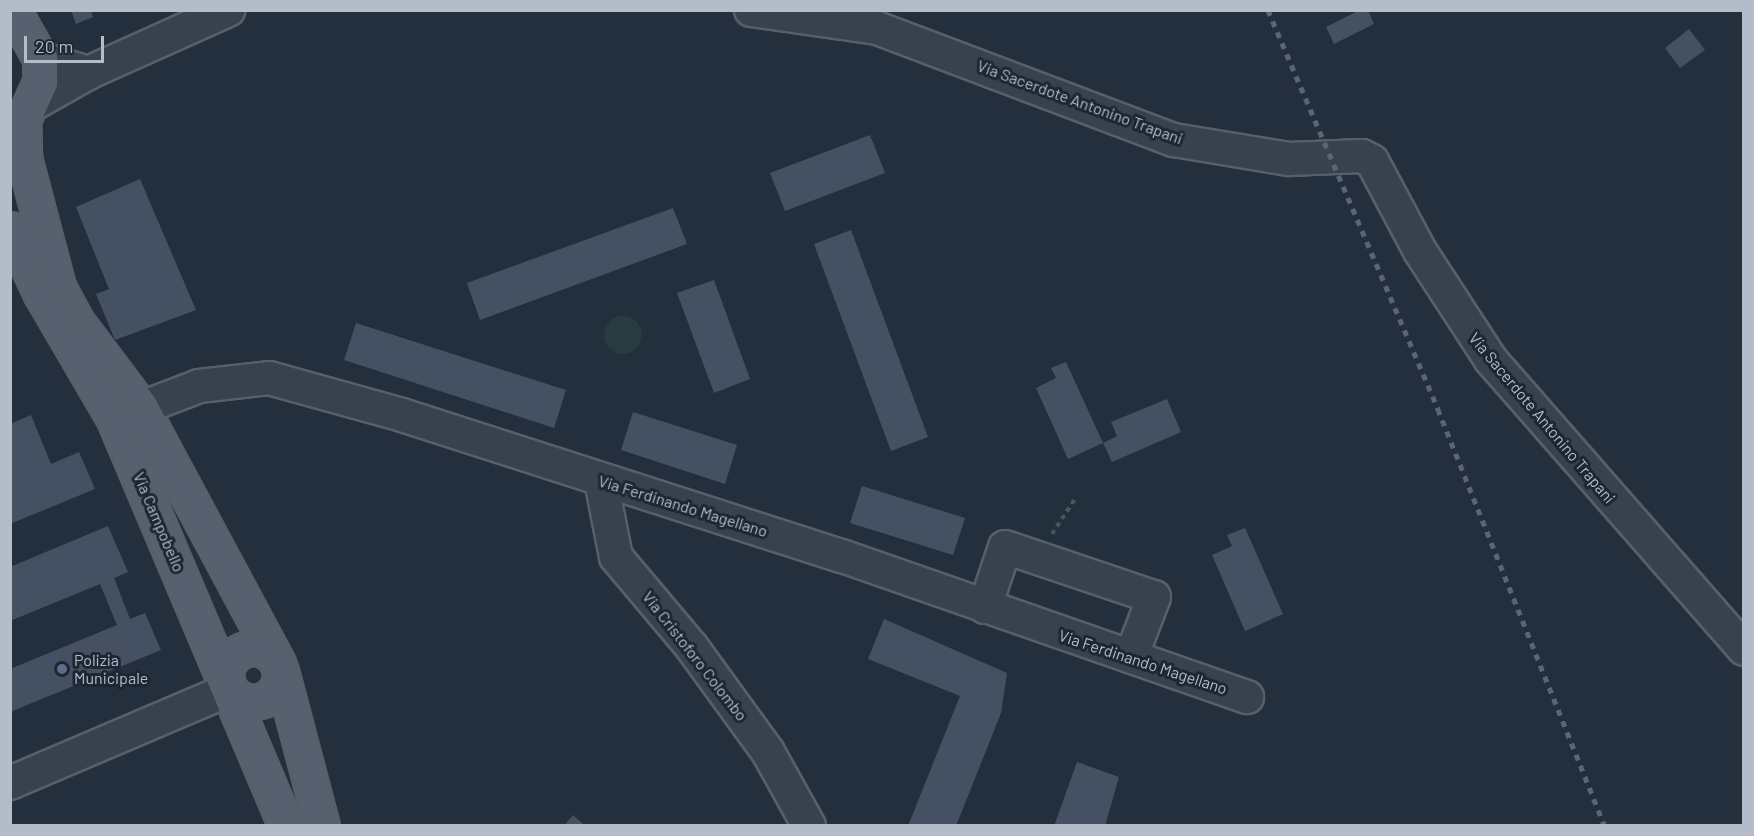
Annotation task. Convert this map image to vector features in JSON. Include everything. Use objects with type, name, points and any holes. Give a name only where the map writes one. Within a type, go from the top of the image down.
[{"type":"main road","points":[[13,10],[40,58]]},
{"type":"main road","name":"Via Campobello","points":[[40,58],[23,115],[24,158],[58,287],[127,412],[280,667],[322,825]]},
{"type":"main road","name":"Via Campobello","points":[[10,229],[41,294],[127,412],[230,689],[286,825]]},
{"type":"main road","points":[[230,689],[228,663],[240,650],[258,647],[280,667]]},
{"type":"street","points":[[23,115],[88,74],[228,10]]},
{"type":"street","name":"Via Sacerdote Antonino Trapani","points":[[752,10],[844,20],[887,30],[1174,140],[1288,159],[1362,156],[1372,161],[1426,261],[1491,360],[1743,649]]},
{"type":"street","points":[[40,58],[88,74]]},
{"type":"street","name":"Via Ferdinando Magellano","points":[[127,412],[199,386],[269,378],[402,415],[601,481],[842,556],[984,608],[1247,697]]},
{"type":"street","name":"Via Cristoforo Colombo","points":[[601,481],[616,557],[691,646],[768,752],[808,825]]},
{"type":"street","points":[[984,608],[1005,547],[1154,597],[1131,657]]},
{"type":"street","points":[[10,783],[230,689]]},
{"type":"path","points":[[1044,560],[1054,528],[1075,499]]},
{"type":"green space","points":[[623,316],[636,322],[642,335],[636,348],[623,354],[610,348],[604,335],[610,322]]},
{"type":"building","points":[[71,10],[91,10],[93,17],[76,24]]},
{"type":"building","points":[[1360,10],[1368,10],[1374,24],[1334,44],[1326,27]]},
{"type":"building","points":[[1689,29],[1705,50],[1680,68],[1665,48]]},
{"type":"building","points":[[870,135],[885,173],[785,211],[770,173]]},
{"type":"building","points":[[140,179],[196,310],[115,340],[96,294],[109,289],[76,207]]},
{"type":"building","points":[[673,208],[687,244],[480,320],[467,283]]},
{"type":"building","points":[[851,230],[928,437],[891,451],[814,244]]},
{"type":"building","points":[[714,280],[750,379],[714,393],[677,293]]},
{"type":"building","points":[[356,323],[566,390],[554,428],[344,360]]},
{"type":"building","points":[[1066,362],[1103,443],[1068,459],[1036,388],[1056,378],[1051,368]]},
{"type":"building","points":[[1167,399],[1181,432],[1112,462],[1103,443],[1117,436],[1111,422]]},
{"type":"building","points":[[633,412],[737,445],[725,484],[621,450]]},
{"type":"building","points":[[31,415],[51,464],[79,452],[95,489],[10,524],[10,424]]},
{"type":"building","points":[[862,486],[965,518],[953,555],[850,523]]},
{"type":"building","points":[[108,526],[128,572],[114,578],[130,619],[145,613],[161,650],[10,712],[10,669],[117,625],[100,584],[10,621],[10,567]]},
{"type":"building","points":[[1245,528],[1283,614],[1245,631],[1212,555],[1232,546],[1227,535]]},
{"type":"building","points":[[884,619],[1007,673],[1001,713],[956,826],[908,826],[960,696],[868,659]]},
{"type":"building","points":[[1077,762],[1119,777],[1105,826],[1054,826]]},
{"type":"building","points":[[573,815],[585,826],[564,826]]},
{"type":"railway","points":[[1268,10],[1438,409],[1605,826]]},
{"type":"place","name":"Polizia Municipale","points":[[62,669]]}]
